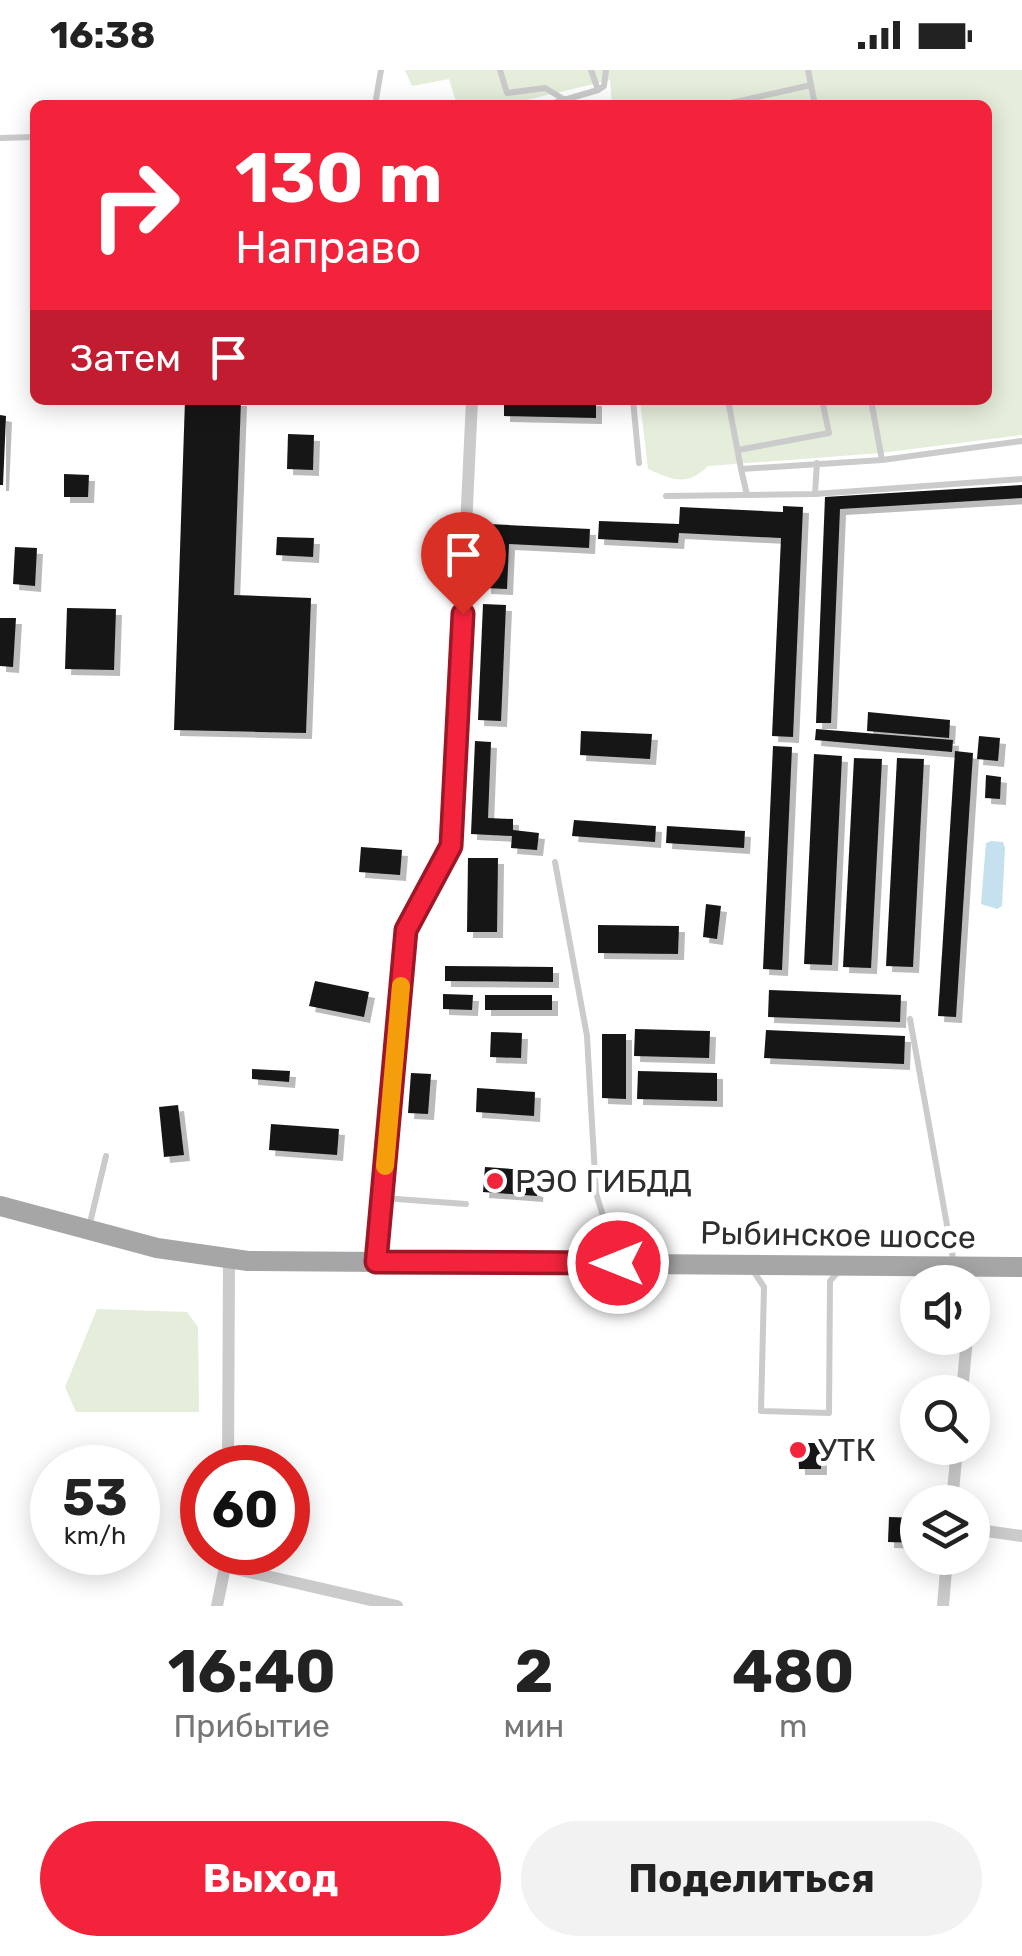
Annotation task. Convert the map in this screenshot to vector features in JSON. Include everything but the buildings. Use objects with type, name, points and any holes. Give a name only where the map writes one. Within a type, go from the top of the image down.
[{"type":"main road","name":"Рыбинское шоссе","points":[[0,1206],[156,1248],[229,1258],[900,1268]]},
{"type":"main road","name":"Рыбинское шоссе","points":[[990,1269],[1022,1267]]},
{"type":"street","points":[[376,1262],[406,930],[451,846],[472,405]]},
{"type":"street","points":[[228,1445],[229,1258]]},
{"type":"street","points":[[990,1532],[1022,1536]]},
{"type":"street","points":[[217,1606],[224,1575]]},
{"type":"street","points":[[283,1575],[397,1606]]},
{"type":"street","points":[[943,1606],[946,1575]]},
{"type":"lane","points":[[377,100],[381,70]]},
{"type":"lane","points":[[500,70],[507,93],[546,88],[565,100],[604,86],[606,70]]},
{"type":"lane","points":[[591,70],[598,90]]},
{"type":"lane","points":[[808,70],[813,100]]},
{"type":"lane","points":[[764,100],[811,84]]},
{"type":"lane","points":[[0,138],[30,136]]},
{"type":"lane","points":[[633,405],[639,464]]},
{"type":"lane","points":[[729,405],[747,495]]},
{"type":"lane","points":[[738,450],[829,434],[823,405]]},
{"type":"lane","points":[[872,405],[882,460]]},
{"type":"lane","points":[[741,469],[882,460],[1022,441]]},
{"type":"lane","points":[[815,494],[817,463]]},
{"type":"lane","points":[[666,496],[815,494],[1022,479]]},
{"type":"lane","points":[[555,862],[587,1036],[596,1194],[618,1263]]},
{"type":"lane","points":[[910,1019],[965,1265]]},
{"type":"lane","points":[[88,1231],[106,1156]]},
{"type":"lane","points":[[382,1198],[466,1204]]},
{"type":"lane","points":[[748,1263],[764,1287],[761,1412],[829,1413],[830,1281],[844,1265]]},
{"type":"green space","points":[[405,70],[1022,70],[1022,435],[881,453],[708,466],[693,477],[680,480],[648,469],[641,405],[992,405],[992,100],[612,100],[610,80],[527,100],[455,100],[449,79],[412,86]]},
{"type":"green space","points":[[97,1309],[187,1312],[198,1327],[199,1412],[76,1412],[65,1387]]},
{"type":"water","points":[[1003,842],[1005,848],[1002,906],[997,909],[981,904],[986,843]]},
{"type":"slow traffic","points":[[385,1166],[401,986]]},
{"type":"place","name":"РЭО ГИБДД","points":[[495,1181]]},
{"type":"place","name":"УТК","points":[[798,1450]]},
{"type":"route","points":[[463,614],[451,846],[406,930],[376,1262],[618,1263]]}]
